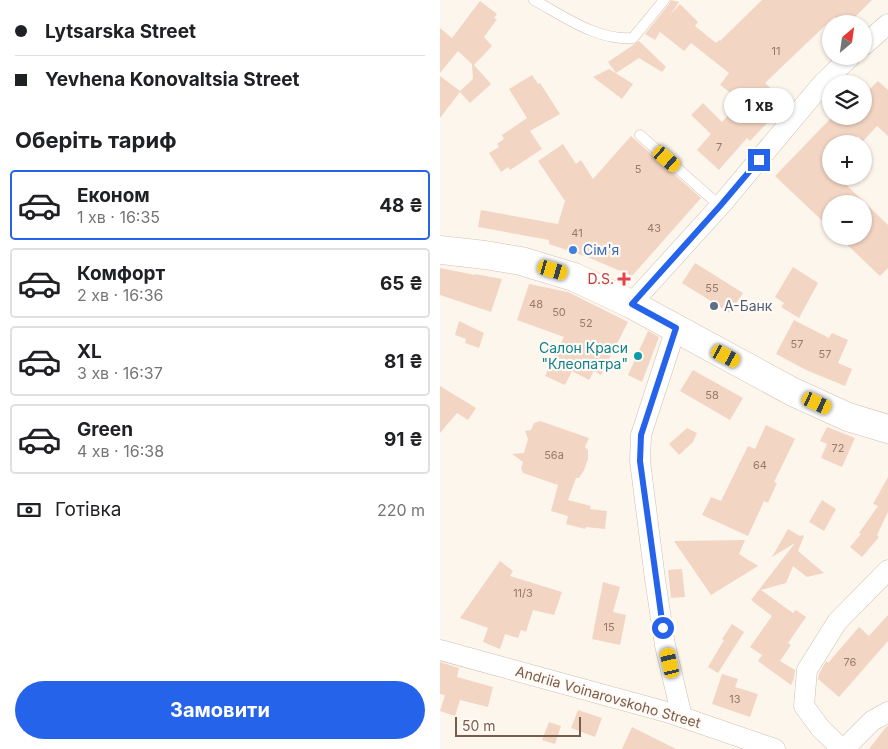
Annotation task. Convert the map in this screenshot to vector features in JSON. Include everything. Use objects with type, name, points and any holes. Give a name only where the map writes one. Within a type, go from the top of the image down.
[{"type":"main road","points":[[440,250],[521,261],[574,276],[632,304],[800,395],[848,417],[888,429]]},
{"type":"street","points":[[872,38],[888,24]]},
{"type":"street","points":[[632,304],[720,206],[823,83],[842,65]]},
{"type":"street","points":[[676,328],[644,424],[640,447],[640,461],[665,645],[682,717]]},
{"type":"street","points":[[888,570],[837,622],[807,670],[804,706],[821,730],[843,749],[872,721],[888,712]]},
{"type":"street","name":"Andriia Voinarovskoho Street","points":[[440,650],[682,717],[776,749]]},
{"type":"lane","points":[[534,0],[595,33],[619,40],[633,38],[664,0]]},
{"type":"lane","points":[[640,135],[720,206]]},
{"type":"building","points":[[671,0],[679,2],[671,14],[680,4],[698,22],[695,26],[716,43],[762,0],[872,0],[857,15],[822,15],[822,28],[765,83],[786,103],[750,141],[747,138],[719,170],[697,150],[711,134],[691,115],[703,103],[722,122],[742,101],[720,85],[729,73],[691,43],[684,51],[660,32],[655,40],[645,34]]},
{"type":"building","points":[[480,1],[497,14],[494,18],[497,19],[484,37],[492,46],[474,65],[491,84],[470,103],[460,92],[440,118],[440,76],[460,91],[473,79],[472,64],[458,51],[440,73],[440,28],[452,38]]},
{"type":"building","points":[[639,41],[666,67],[662,72],[639,58],[616,73],[608,62]]},
{"type":"building","points":[[609,69],[633,84],[622,99],[593,77]]},
{"type":"building","points":[[532,75],[538,84],[540,83],[560,114],[530,131],[542,149],[510,170],[508,167],[501,172],[489,153],[499,147],[497,144],[504,139],[502,135],[527,118],[509,89]]},
{"type":"building","points":[[878,81],[888,90],[888,136],[877,126],[869,135],[822,135],[822,185],[846,185],[857,195],[822,195],[822,220],[775,176],[824,125],[872,125],[872,87]]},
{"type":"building","points":[[631,136],[701,198],[632,276],[590,258],[549,244],[549,240],[478,227],[481,210],[558,224],[565,201],[538,161],[563,144],[576,164],[581,160],[593,179]]},
{"type":"building","points":[[872,210],[888,225],[888,268],[880,276],[847,245],[872,245]]},
{"type":"building","points":[[695,263],[743,293],[730,313],[682,283]]},
{"type":"building","points":[[793,267],[818,283],[799,318],[781,307],[784,303],[775,297]]},
{"type":"building","points":[[440,268],[502,279],[491,312],[440,295]]},
{"type":"building","points":[[529,284],[568,292],[628,322],[601,375],[594,371],[589,380],[572,371],[565,385],[545,376],[564,337],[517,320]]},
{"type":"building","points":[[794,320],[829,338],[832,333],[848,340],[838,363],[852,369],[845,386],[806,370],[776,354]]},
{"type":"building","points":[[459,321],[484,333],[479,348],[465,343],[466,339],[455,335]]},
{"type":"building","points":[[648,331],[659,337],[642,382],[628,375]]},
{"type":"building","points":[[693,370],[743,398],[730,420],[680,391]]},
{"type":"building","points":[[440,386],[476,408],[468,420],[457,413],[440,433]]},
{"type":"building","points":[[540,421],[589,438],[585,447],[588,450],[588,459],[579,478],[576,478],[568,500],[591,506],[590,509],[607,511],[605,529],[586,527],[585,529],[566,524],[568,516],[551,511],[558,485],[523,473],[521,468],[523,462],[512,454],[524,453],[528,439],[525,431],[531,430],[534,423]]},
{"type":"building","points":[[766,425],[795,439],[774,482],[777,483],[768,503],[764,501],[748,536],[702,515],[711,497],[721,501],[748,446],[755,449]]},
{"type":"building","points":[[827,427],[855,438],[842,467],[821,458],[827,444],[820,441]]},
{"type":"building","points":[[687,428],[697,433],[693,442],[679,455],[669,444]]},
{"type":"building","points":[[888,477],[888,512],[877,535],[879,537],[862,557],[850,547],[861,534],[859,533],[878,506],[873,504]]},
{"type":"building","points":[[822,500],[836,509],[824,531],[809,522]]},
{"type":"building","points":[[788,529],[800,536],[804,536],[798,551],[824,573],[807,577],[793,566],[786,583],[761,590],[793,613],[796,610],[806,617],[788,643],[791,645],[780,661],[795,670],[791,685],[758,661],[762,655],[750,647],[772,616],[751,600],[795,543],[772,557]]},
{"type":"building","points":[[745,540],[739,554],[758,566],[711,595],[674,541]]},
{"type":"building","points":[[500,561],[513,571],[510,576],[562,592],[554,615],[533,610],[526,632],[521,630],[518,638],[505,634],[500,649],[483,642],[488,628],[460,618]]},
{"type":"building","points":[[682,569],[685,597],[671,598],[668,570]]},
{"type":"building","points":[[603,582],[620,587],[613,612],[626,615],[620,645],[592,639]]},
{"type":"building","points":[[888,615],[888,641],[839,697],[818,679],[826,661],[828,663],[859,627],[869,636]]},
{"type":"building","points":[[732,624],[744,632],[718,673],[708,667]]},
{"type":"building","points":[[440,662],[459,668],[457,677],[493,687],[488,707],[460,700],[455,716],[440,711],[445,695],[440,694]]},
{"type":"building","points":[[722,674],[738,679],[735,687],[758,694],[750,717],[712,704]]},
{"type":"building","points":[[578,710],[602,718],[595,737],[571,728]]},
{"type":"building","points":[[549,722],[561,726],[555,744],[542,740]]},
{"type":"building","points":[[888,726],[888,749],[869,749],[886,727]]},
{"type":"building","points":[[632,727],[676,749],[622,749]]},
{"type":"place","name":"Сім'я","points":[[573,250]]},
{"type":"place","name":"D.S.","points":[[624,279]]},
{"type":"place","name":"А-Банк","points":[[714,306]]},
{"type":"place","name":"Салон Краси \"Клеопатра\"","points":[[638,356]]},
{"type":"route","points":[[663,628],[640,461],[640,447],[644,424],[676,328],[632,304],[759,160]]}]
